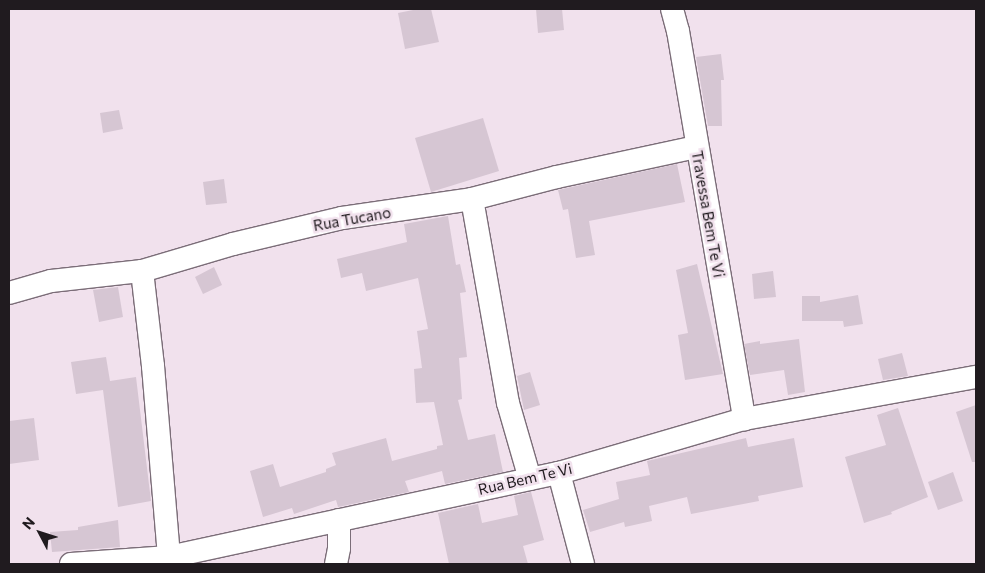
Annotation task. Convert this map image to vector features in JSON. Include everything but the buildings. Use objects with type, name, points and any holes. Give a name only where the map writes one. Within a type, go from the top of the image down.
[{"type":"street","name":"Travessa Bem Te Vi","points":[[672,9],[678,31],[696,147],[744,420]]},
{"type":"street","name":"Rua Tucano","points":[[9,293],[51,281],[142,271],[233,244],[342,218],[472,200],[585,170],[696,147]]},
{"type":"street","points":[[472,200],[508,403],[530,479]]},
{"type":"street","points":[[142,271],[153,366],[169,557]]},
{"type":"street","name":"Rua Bem Te Vi","points":[[71,564],[169,557],[559,473],[744,420],[976,377]]},
{"type":"street","points":[[559,473],[583,564]]},
{"type":"street","points":[[336,564],[339,548],[338,520]]}]
